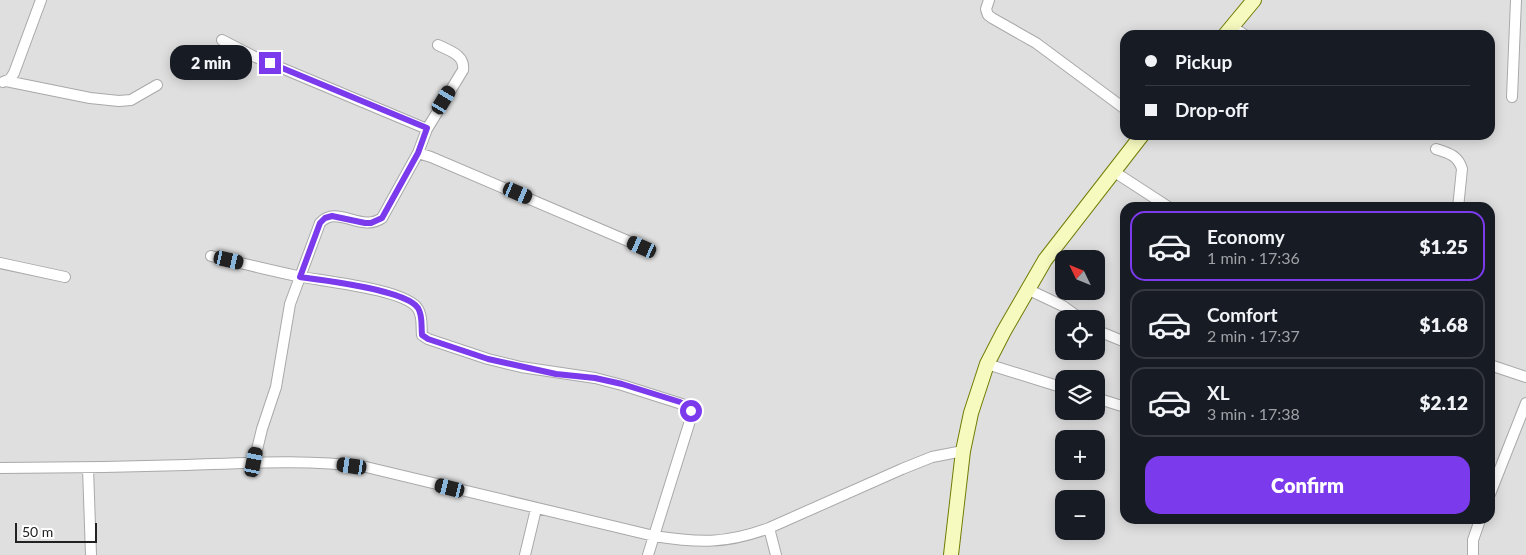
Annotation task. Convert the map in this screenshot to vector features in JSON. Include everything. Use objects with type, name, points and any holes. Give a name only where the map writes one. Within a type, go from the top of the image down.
[{"type":"main road","points":[[1230,30],[1254,0]]},
{"type":"main road","points":[[951,555],[964,451],[971,413],[987,364],[1027,288],[1045,260],[1138,140]]},
{"type":"street","points":[[3,82],[14,73],[41,0]]},
{"type":"street","points":[[989,0],[986,9],[988,15],[1036,43],[1120,105]]},
{"type":"street","points":[[1512,97],[1516,0]]},
{"type":"street","points":[[222,40],[253,56],[427,128]]},
{"type":"street","points":[[254,462],[262,429],[276,387],[290,304],[320,223],[325,218],[332,216],[365,223],[377,222],[382,218],[418,153],[427,128],[463,70],[464,64],[458,56],[438,45]]},
{"type":"street","points":[[3,82],[90,98],[119,101],[131,100],[157,85]]},
{"type":"street","points":[[1436,149],[1450,153],[1460,163],[1462,169],[1459,202]]},
{"type":"street","points":[[418,153],[642,247]]},
{"type":"street","points":[[1113,171],[1161,202]]},
{"type":"street","points":[[211,256],[300,277],[361,286],[407,300],[418,309],[422,319],[422,335],[424,338],[488,359],[521,367],[622,384],[685,405],[691,411],[689,424],[675,463],[648,555]]},
{"type":"street","points":[[0,263],[65,276]]},
{"type":"street","points":[[1027,288],[1069,310]]},
{"type":"street","points":[[1105,334],[1120,340]]},
{"type":"street","points":[[987,364],[1055,385]]},
{"type":"street","points":[[1495,367],[1526,377]]},
{"type":"street","points":[[1105,401],[1120,405]]},
{"type":"street","points":[[1495,481],[1526,403]]},
{"type":"street","points":[[0,468],[88,468],[254,462],[322,463],[366,468],[654,536],[711,542],[749,536],[932,457],[964,451]]},
{"type":"street","points":[[88,468],[91,555]]},
{"type":"street","points":[[525,555],[536,509]]},
{"type":"street","points":[[1473,555],[1473,540],[1479,524]]},
{"type":"street","points":[[769,528],[776,555]]},
{"type":"shaded area","points":[[0,0],[1526,0],[1526,555],[0,555]]},
{"type":"route","points":[[270,63],[427,128],[418,153],[382,218],[377,222],[365,223],[332,216],[325,218],[320,223],[300,277],[361,286],[407,300],[418,309],[422,319],[422,335],[424,338],[488,359],[521,367],[622,384],[680,402],[691,411]]}]
